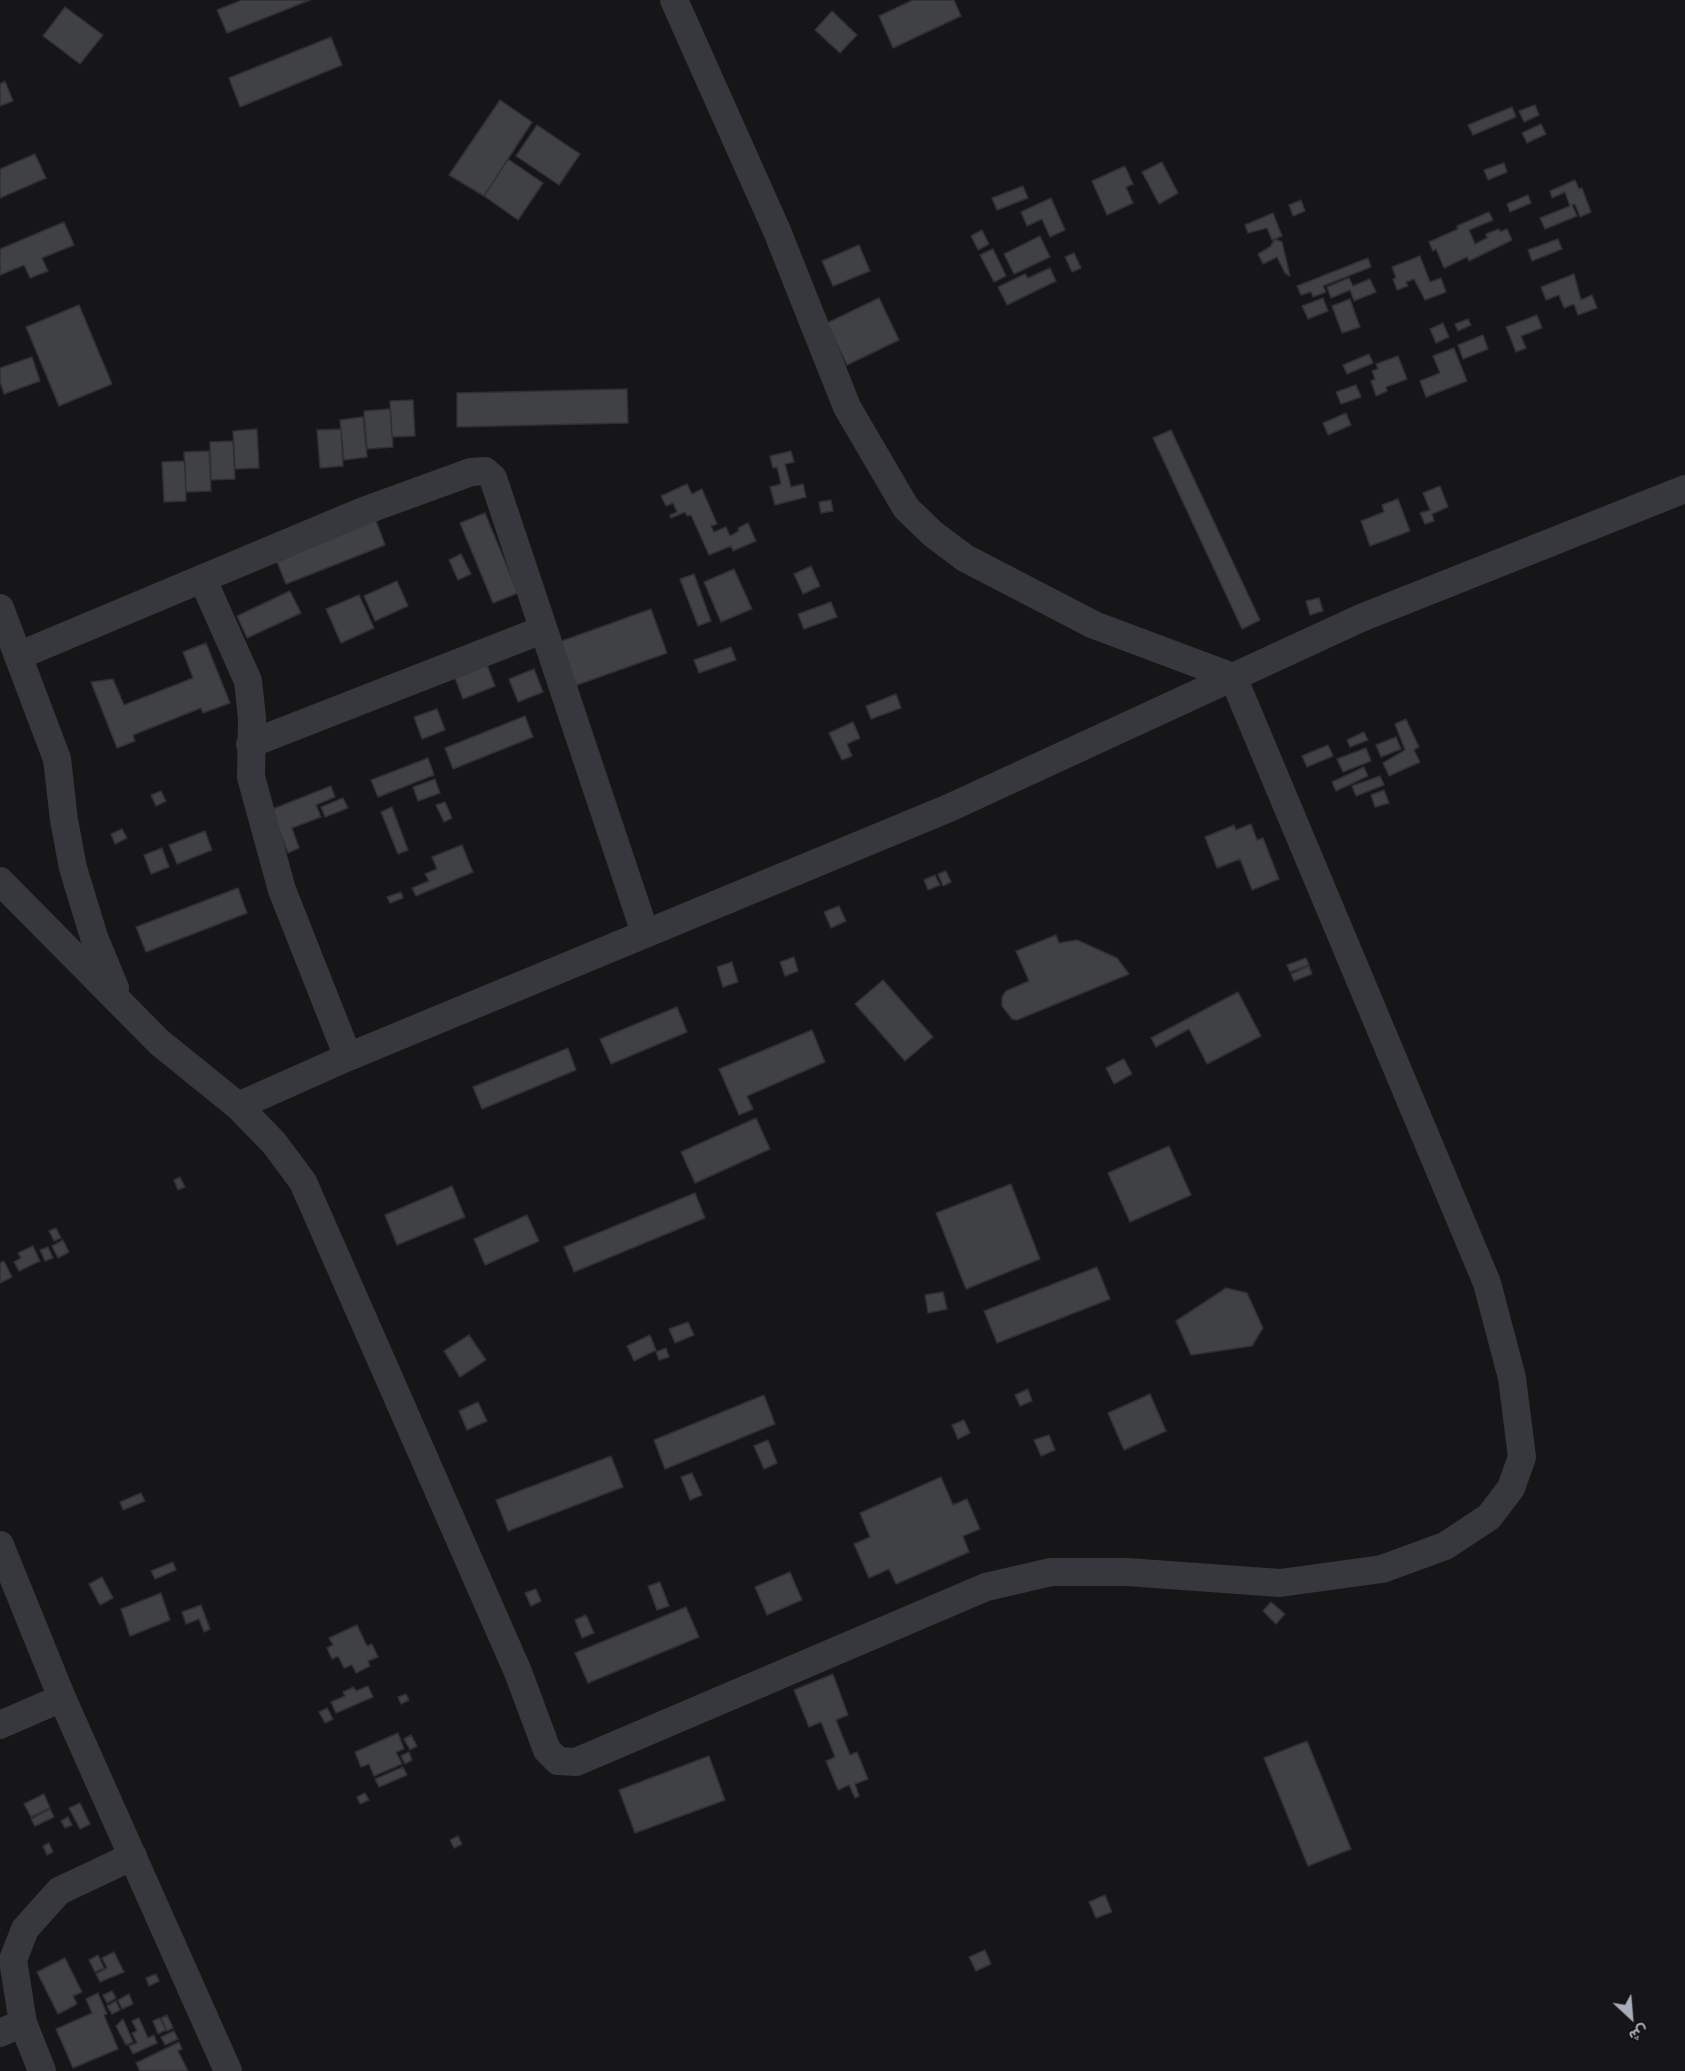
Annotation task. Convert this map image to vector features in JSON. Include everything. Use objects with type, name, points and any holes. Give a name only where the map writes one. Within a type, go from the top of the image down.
[{"type":"street","points":[[0,881],[159,1042],[238,1106],[274,1143],[303,1182],[518,1672],[547,1750],[558,1761],[576,1762],[986,1587],[1051,1572],[1127,1572],[1280,1583],[1382,1569],[1445,1546],[1489,1516],[1511,1488],[1522,1457],[1512,1378],[1487,1283],[1233,677],[1094,625],[1014,584],[965,558],[933,534],[906,508],[847,407],[777,231],[674,0]]},
{"type":"street","points":[[18,656],[362,512],[471,472],[484,471],[493,478],[645,933]]},
{"type":"street","points":[[238,1106],[348,1057],[949,808],[1361,618],[1685,489]]},
{"type":"street","points":[[204,580],[248,681],[252,718],[251,777],[282,890],[348,1057]]},
{"type":"street","points":[[0,608],[57,759],[64,820],[83,904],[106,968],[123,1005]]},
{"type":"street","points":[[250,744],[542,630]]},
{"type":"street","points":[[1,1549],[62,1698],[228,2071]]},
{"type":"street","points":[[0,1725],[62,1698]]},
{"type":"street","points":[[42,2071],[12,2028],[13,1960],[26,1929],[59,1891],[133,1856]]},
{"type":"building","points":[[242,0],[310,0],[227,33],[217,10]]},
{"type":"building","points":[[913,0],[954,0],[961,16],[893,48],[879,16]]},
{"type":"building","points":[[65,7],[103,35],[80,64],[43,36]]},
{"type":"building","points":[[832,11],[857,35],[840,53],[815,30]]},
{"type":"building","points":[[331,37],[342,65],[240,107],[229,78]]},
{"type":"building","points":[[5,81],[13,101],[0,106],[0,84]]},
{"type":"building","points":[[500,100],[532,122],[484,196],[449,175]]},
{"type":"building","points":[[1535,105],[1539,115],[1524,122],[1519,111]]},
{"type":"building","points":[[1512,107],[1516,117],[1473,135],[1468,125]]},
{"type":"building","points":[[1541,124],[1546,134],[1527,143],[1522,133]]},
{"type":"building","points":[[537,125],[580,154],[559,185],[516,156]]},
{"type":"building","points":[[35,154],[46,178],[0,198],[0,169]]},
{"type":"building","points":[[508,159],[543,183],[518,220],[484,196]]},
{"type":"building","points":[[1162,162],[1178,193],[1159,204],[1142,172]]},
{"type":"building","points":[[1504,163],[1507,172],[1488,180],[1484,170]]},
{"type":"building","points":[[1125,166],[1133,184],[1126,187],[1133,203],[1107,215],[1092,181]]},
{"type":"building","points":[[1575,180],[1579,189],[1582,188],[1591,212],[1580,217],[1575,204],[1572,205],[1577,216],[1545,229],[1540,218],[1570,206],[1565,192],[1552,198],[1550,191]]},
{"type":"building","points":[[1023,186],[1028,198],[997,210],[992,198]]},
{"type":"building","points":[[1528,195],[1531,203],[1510,212],[1507,204]]},
{"type":"building","points":[[1051,198],[1065,230],[1050,237],[1042,219],[1027,226],[1021,212]]},
{"type":"building","points":[[1301,200],[1305,211],[1293,216],[1289,205]]},
{"type":"building","points":[[1489,212],[1493,220],[1469,230],[1475,244],[1487,238],[1486,234],[1499,229],[1500,232],[1507,229],[1512,240],[1469,261],[1467,257],[1444,268],[1436,249],[1433,251],[1429,242]]},
{"type":"building","points":[[1273,213],[1282,236],[1272,240],[1267,228],[1248,233],[1245,225]]},
{"type":"building","points":[[64,222],[74,245],[42,258],[48,271],[30,278],[24,265],[0,275],[0,249]]},
{"type":"building","points":[[982,230],[989,244],[978,250],[971,236]]},
{"type":"building","points":[[1040,236],[1050,257],[1014,274],[1004,254]]},
{"type":"building","points":[[1275,239],[1282,242],[1290,276],[1285,273],[1277,257],[1263,264],[1258,254],[1270,247]]},
{"type":"building","points":[[1558,239],[1562,249],[1532,261],[1528,250]]},
{"type":"building","points":[[859,245],[870,271],[833,286],[822,261]]},
{"type":"building","points":[[993,249],[1006,276],[994,282],[980,255]]},
{"type":"building","points":[[1074,253],[1081,268],[1072,272],[1065,257]]},
{"type":"building","points":[[1420,256],[1430,282],[1441,278],[1446,292],[1425,300],[1414,279],[1406,282],[1408,286],[1397,290],[1392,267]]},
{"type":"building","points":[[1368,258],[1371,267],[1323,286],[1326,292],[1313,297],[1311,292],[1301,295],[1297,286]]},
{"type":"building","points":[[1050,268],[1056,281],[1007,305],[998,287],[1025,274],[1028,278]]},
{"type":"building","points":[[1574,274],[1581,300],[1592,295],[1597,308],[1578,315],[1574,304],[1564,308],[1559,295],[1546,300],[1541,287]]},
{"type":"building","points":[[1349,278],[1353,286],[1370,279],[1376,292],[1354,301],[1350,290],[1331,298],[1327,287]]},
{"type":"building","points":[[879,298],[899,340],[847,365],[827,323]]},
{"type":"building","points":[[1323,298],[1328,311],[1308,319],[1302,306]]},
{"type":"building","points":[[1350,299],[1360,327],[1342,333],[1332,306]]},
{"type":"building","points":[[79,305],[112,384],[59,406],[26,327]]},
{"type":"building","points":[[1537,315],[1542,328],[1521,336],[1526,348],[1516,352],[1506,327]]},
{"type":"building","points":[[1468,319],[1471,325],[1458,331],[1455,324]]},
{"type":"building","points":[[1443,323],[1449,337],[1436,343],[1430,329]]},
{"type":"building","points":[[1483,335],[1488,349],[1463,359],[1458,345]]},
{"type":"building","points":[[1454,348],[1467,381],[1426,397],[1420,381],[1440,373],[1433,356]]},
{"type":"building","points":[[1369,354],[1373,363],[1347,374],[1343,365]]},
{"type":"building","points":[[1398,356],[1407,379],[1386,387],[1387,391],[1376,396],[1371,381],[1375,379],[1372,371],[1378,369],[1376,364]]},
{"type":"building","points":[[32,357],[40,381],[4,394],[0,382],[0,368]]},
{"type":"building","points":[[1356,385],[1361,397],[1341,404],[1336,392]]},
{"type":"building","points":[[627,389],[628,423],[457,427],[457,393]]},
{"type":"building","points":[[413,400],[415,436],[392,437],[390,401]]},
{"type":"building","points":[[390,409],[393,447],[367,449],[364,411]]},
{"type":"building","points":[[1346,413],[1351,425],[1328,435],[1323,423]]},
{"type":"building","points":[[363,417],[367,457],[344,460],[340,420]]},
{"type":"building","points":[[257,429],[259,468],[235,469],[233,431]]},
{"type":"building","points":[[341,429],[343,466],[320,468],[317,430]]},
{"type":"building","points":[[1171,430],[1260,620],[1242,629],[1153,438]]},
{"type":"building","points":[[233,441],[235,479],[211,480],[210,442]]},
{"type":"building","points":[[209,451],[211,491],[186,492],[184,452]]},
{"type":"building","points":[[791,451],[794,462],[785,464],[791,487],[803,484],[806,497],[775,505],[770,487],[781,484],[777,467],[773,468],[770,456]]},
{"type":"building","points":[[185,461],[186,501],[164,502],[162,462]]},
{"type":"building","points":[[687,484],[692,494],[702,489],[717,524],[711,526],[714,532],[726,527],[730,536],[739,531],[738,528],[748,523],[756,541],[733,551],[731,546],[709,555],[691,515],[687,516],[685,512],[671,518],[670,515],[677,512],[673,503],[666,506],[661,496]]},
{"type":"building","points":[[1440,486],[1448,507],[1432,514],[1434,521],[1425,524],[1420,513],[1430,510],[1423,493]]},
{"type":"building","points":[[1398,499],[1410,531],[1370,546],[1361,521],[1384,512],[1382,505]]},
{"type":"building","points":[[831,500],[833,511],[821,513],[819,502]]},
{"type":"building","points":[[485,513],[518,593],[493,603],[460,523]]},
{"type":"building","points":[[375,518],[385,545],[286,584],[277,562]]},
{"type":"building","points":[[461,554],[471,574],[458,580],[449,560]]},
{"type":"building","points":[[811,566],[820,586],[803,594],[794,574]]},
{"type":"building","points":[[734,569],[752,609],[721,622],[704,582]]},
{"type":"building","points":[[694,574],[711,621],[698,626],[680,579]]},
{"type":"building","points":[[397,581],[408,606],[375,621],[364,596]]},
{"type":"building","points":[[290,591],[301,613],[247,638],[237,616]]},
{"type":"building","points":[[359,595],[374,628],[341,643],[326,609]]},
{"type":"building","points":[[1319,598],[1323,611],[1310,615],[1306,601]]},
{"type":"building","points":[[831,602],[837,617],[804,629],[798,614]]},
{"type":"building","points":[[651,609],[667,653],[574,686],[559,642]]},
{"type":"building","points":[[206,643],[230,703],[203,713],[201,708],[133,735],[135,741],[117,748],[91,682],[113,679],[124,705],[193,678],[183,652]]},
{"type":"building","points":[[731,647],[736,660],[699,673],[694,660]]},
{"type":"building","points":[[487,665],[495,686],[463,699],[455,678]]},
{"type":"building","points":[[534,669],[543,692],[518,702],[509,679]]},
{"type":"building","points":[[896,694],[901,708],[871,719],[866,706]]},
{"type":"building","points":[[437,709],[445,730],[422,739],[414,717]]},
{"type":"building","points":[[525,716],[533,737],[453,769],[445,748]]},
{"type":"building","points":[[1406,719],[1419,747],[1414,750],[1420,762],[1389,776],[1383,763],[1405,750],[1395,724]]},
{"type":"building","points":[[853,722],[860,738],[847,744],[852,756],[842,760],[829,733]]},
{"type":"building","points":[[1364,732],[1368,740],[1350,747],[1347,740]]},
{"type":"building","points":[[1396,737],[1401,749],[1381,757],[1376,745]]},
{"type":"building","points":[[1328,745],[1333,756],[1307,767],[1302,756]]},
{"type":"building","points":[[1366,748],[1371,761],[1343,772],[1337,759]]},
{"type":"building","points":[[428,758],[434,775],[378,797],[371,780]]},
{"type":"building","points":[[1364,767],[1368,776],[1336,791],[1332,782]]},
{"type":"building","points":[[1380,776],[1384,785],[1356,796],[1352,786]]},
{"type":"building","points":[[435,779],[440,793],[418,801],[413,787]]},
{"type":"building","points":[[331,786],[335,797],[316,805],[321,817],[292,828],[299,848],[288,853],[277,824],[265,812]]},
{"type":"building","points":[[1384,790],[1389,803],[1375,807],[1371,795]]},
{"type":"building","points":[[161,791],[166,801],[156,806],[151,795]]},
{"type":"building","points":[[343,798],[348,808],[325,817],[321,807]]},
{"type":"building","points":[[445,802],[452,818],[444,822],[436,805]]},
{"type":"building","points":[[392,807],[408,850],[398,854],[381,812]]},
{"type":"building","points":[[1251,824],[1257,840],[1263,838],[1279,879],[1252,890],[1240,859],[1217,868],[1205,837],[1234,825],[1236,830]]},
{"type":"building","points":[[122,829],[127,838],[115,844],[111,834]]},
{"type":"building","points":[[205,831],[212,850],[177,864],[169,845]]},
{"type":"building","points":[[462,845],[473,872],[416,896],[412,888],[429,881],[425,874],[437,869],[432,857]]},
{"type":"building","points":[[162,848],[169,867],[151,874],[144,855]]},
{"type":"building","points":[[946,871],[951,882],[943,886],[938,874]]},
{"type":"building","points":[[935,875],[940,885],[928,890],[924,880]]},
{"type":"building","points":[[238,888],[247,913],[146,952],[136,927]]},
{"type":"building","points":[[401,892],[403,898],[390,903],[387,897]]},
{"type":"building","points":[[839,906],[846,921],[831,928],[824,912]]},
{"type":"building","points":[[1056,935],[1059,943],[1077,940],[1117,958],[1129,974],[1017,1020],[1012,1019],[1002,1006],[1002,997],[1006,991],[1029,981],[1016,951]]},
{"type":"building","points":[[794,957],[798,971],[785,976],[780,962]]},
{"type":"building","points":[[1306,958],[1309,965],[1290,972],[1287,965]]},
{"type":"building","points":[[732,962],[738,982],[723,987],[717,967]]},
{"type":"building","points":[[1309,966],[1312,974],[1294,981],[1291,974]]},
{"type":"building","points":[[883,980],[933,1037],[905,1061],[855,1004]]},
{"type":"building","points":[[1238,992],[1261,1036],[1207,1064],[1189,1029],[1156,1047],[1151,1038]]},
{"type":"building","points":[[677,1007],[687,1032],[611,1064],[600,1039]]},
{"type":"building","points":[[812,1030],[825,1062],[747,1096],[753,1109],[739,1115],[719,1069]]},
{"type":"building","points":[[568,1048],[576,1070],[482,1109],[473,1087]]},
{"type":"building","points":[[1124,1059],[1132,1074],[1114,1084],[1106,1068]]},
{"type":"building","points":[[756,1118],[770,1149],[695,1183],[681,1152]]},
{"type":"building","points":[[1169,1146],[1191,1195],[1130,1222],[1108,1173]]},
{"type":"building","points":[[180,1177],[185,1187],[178,1190],[174,1180]]},
{"type":"building","points":[[1011,1184],[1040,1259],[966,1289],[936,1213]]},
{"type":"building","points":[[452,1186],[465,1217],[397,1245],[385,1215]]},
{"type":"building","points":[[695,1193],[705,1218],[574,1272],[564,1247]]},
{"type":"building","points":[[527,1215],[539,1241],[485,1265],[474,1239]]},
{"type":"building","points":[[56,1228],[61,1238],[54,1241],[49,1231]]},
{"type":"building","points":[[63,1240],[69,1252],[58,1258],[52,1246]]},
{"type":"building","points":[[33,1246],[40,1261],[19,1271],[14,1262],[21,1258],[18,1253]]},
{"type":"building","points":[[48,1247],[53,1258],[45,1261],[40,1250]]},
{"type":"building","points":[[4,1261],[12,1277],[0,1283],[0,1263]]},
{"type":"building","points":[[1097,1267],[1110,1299],[997,1343],[984,1311]]},
{"type":"building","points":[[1226,1288],[1247,1293],[1263,1328],[1252,1346],[1191,1355],[1176,1321]]},
{"type":"building","points":[[943,1292],[947,1309],[928,1313],[925,1295]]},
{"type":"building","points":[[688,1322],[694,1335],[675,1343],[669,1329]]},
{"type":"building","points":[[469,1335],[486,1360],[460,1377],[444,1351]]},
{"type":"building","points":[[650,1335],[656,1350],[634,1361],[627,1346]]},
{"type":"building","points":[[666,1348],[669,1357],[659,1360],[656,1352]]},
{"type":"building","points":[[1028,1389],[1032,1401],[1020,1406],[1015,1395]]},
{"type":"building","points":[[1150,1394],[1166,1431],[1124,1450],[1108,1413]]},
{"type":"building","points":[[764,1395],[775,1424],[665,1469],[654,1440]]},
{"type":"building","points":[[478,1402],[487,1421],[467,1430],[459,1411]]},
{"type":"building","points":[[964,1420],[970,1433],[958,1439],[952,1425]]},
{"type":"building","points":[[1049,1435],[1055,1450],[1041,1456],[1034,1440]]},
{"type":"building","points":[[768,1440],[777,1463],[764,1469],[754,1446]]},
{"type":"building","points":[[611,1456],[623,1487],[508,1531],[496,1500]]},
{"type":"building","points":[[692,1473],[702,1495],[690,1500],[681,1477]]},
{"type":"building","points":[[941,1477],[953,1505],[967,1499],[980,1529],[963,1536],[969,1552],[896,1584],[889,1569],[869,1578],[854,1544],[870,1537],[860,1513]]},
{"type":"building","points":[[141,1493],[145,1501],[123,1510],[120,1502]]},
{"type":"building","points":[[173,1562],[176,1570],[155,1579],[151,1571]]},
{"type":"building","points":[[790,1572],[802,1600],[767,1615],[755,1587]]},
{"type":"building","points":[[102,1577],[113,1598],[100,1605],[89,1584]]},
{"type":"building","points":[[660,1582],[669,1606],[657,1610],[648,1586]]},
{"type":"building","points":[[536,1589],[541,1601],[531,1606],[525,1593]]},
{"type":"building","points":[[161,1593],[170,1620],[130,1636],[121,1609]]},
{"type":"building","points":[[1271,1602],[1285,1614],[1276,1624],[1263,1611]]},
{"type":"building","points":[[201,1605],[210,1629],[204,1632],[199,1619],[186,1624],[182,1612]]},
{"type":"building","points":[[686,1607],[699,1637],[588,1683],[575,1653]]},
{"type":"building","points":[[586,1615],[594,1633],[582,1638],[575,1620]]},
{"type":"building","points":[[357,1625],[367,1646],[372,1644],[378,1657],[368,1661],[370,1666],[356,1673],[352,1665],[344,1668],[338,1656],[332,1659],[327,1648],[333,1645],[329,1638]]},
{"type":"building","points":[[833,1674],[848,1715],[836,1720],[850,1755],[857,1752],[868,1779],[855,1784],[859,1796],[855,1798],[849,1785],[838,1790],[826,1761],[835,1757],[821,1722],[809,1727],[794,1690]]},
{"type":"building","points":[[368,1686],[373,1697],[336,1713],[331,1702],[345,1696],[343,1692],[354,1687],[356,1691]]},
{"type":"building","points":[[406,1694],[409,1700],[401,1704],[398,1697]]},
{"type":"building","points":[[327,1708],[333,1719],[325,1723],[319,1712]]},
{"type":"building","points":[[398,1733],[404,1749],[396,1752],[402,1764],[374,1776],[369,1764],[361,1767],[355,1752]]},
{"type":"building","points":[[411,1735],[417,1746],[410,1750],[404,1739]]},
{"type":"building","points":[[1307,1741],[1351,1849],[1308,1866],[1264,1758]]},
{"type":"building","points":[[409,1752],[412,1760],[405,1764],[401,1756]]},
{"type":"building","points":[[709,1756],[725,1800],[635,1833],[619,1790]]},
{"type":"building","points":[[403,1767],[407,1775],[379,1787],[375,1779]]},
{"type":"building","points":[[365,1793],[369,1800],[360,1804],[357,1797]]},
{"type":"building","points":[[44,1794],[50,1808],[31,1817],[24,1804]]},
{"type":"building","points":[[80,1803],[90,1824],[80,1829],[69,1808]]},
{"type":"building","points":[[50,1809],[54,1817],[35,1826],[31,1819]]},
{"type":"building","points":[[68,1817],[72,1825],[65,1828],[61,1821]]},
{"type":"building","points":[[458,1836],[462,1844],[454,1848],[450,1840]]},
{"type":"building","points":[[49,1843],[53,1852],[47,1855],[43,1846]]},
{"type":"building","points":[[1105,1895],[1112,1912],[1096,1918],[1089,1902]]},
{"type":"building","points":[[985,1950],[991,1964],[976,1971],[969,1957]]},
{"type":"building","points":[[114,1952],[124,1972],[100,1982],[96,1974],[107,1968],[102,1958]]},
{"type":"building","points":[[98,1955],[104,1968],[95,1972],[89,1960]]},
{"type":"building","points":[[65,1958],[82,1992],[73,1996],[77,2004],[58,2014],[37,1972]]},
{"type":"building","points":[[156,1974],[159,1981],[149,1986],[146,1978]]},
{"type":"building","points":[[112,1991],[116,1998],[107,2003],[103,1995]]},
{"type":"building","points":[[98,1993],[118,2049],[73,2068],[56,2029],[92,2013],[86,1999]]},
{"type":"building","points":[[129,1994],[133,2004],[122,2009],[118,2000]]},
{"type":"building","points":[[116,2001],[120,2010],[112,2014],[107,2006]]},
{"type":"building","points":[[167,2015],[173,2028],[167,2031],[161,2018]]},
{"type":"building","points":[[139,2018],[148,2038],[154,2035],[157,2043],[133,2054],[129,2046],[137,2043],[132,2033],[137,2031],[132,2021]]},
{"type":"building","points":[[160,2018],[166,2030],[158,2034],[153,2021]]},
{"type":"building","points":[[123,2019],[133,2042],[126,2045],[116,2026]]},
{"type":"building","points":[[174,2031],[178,2039],[165,2045],[161,2037]]},
{"type":"building","points":[[179,2042],[182,2049],[178,2051],[188,2071],[140,2071],[136,2063]]}]
